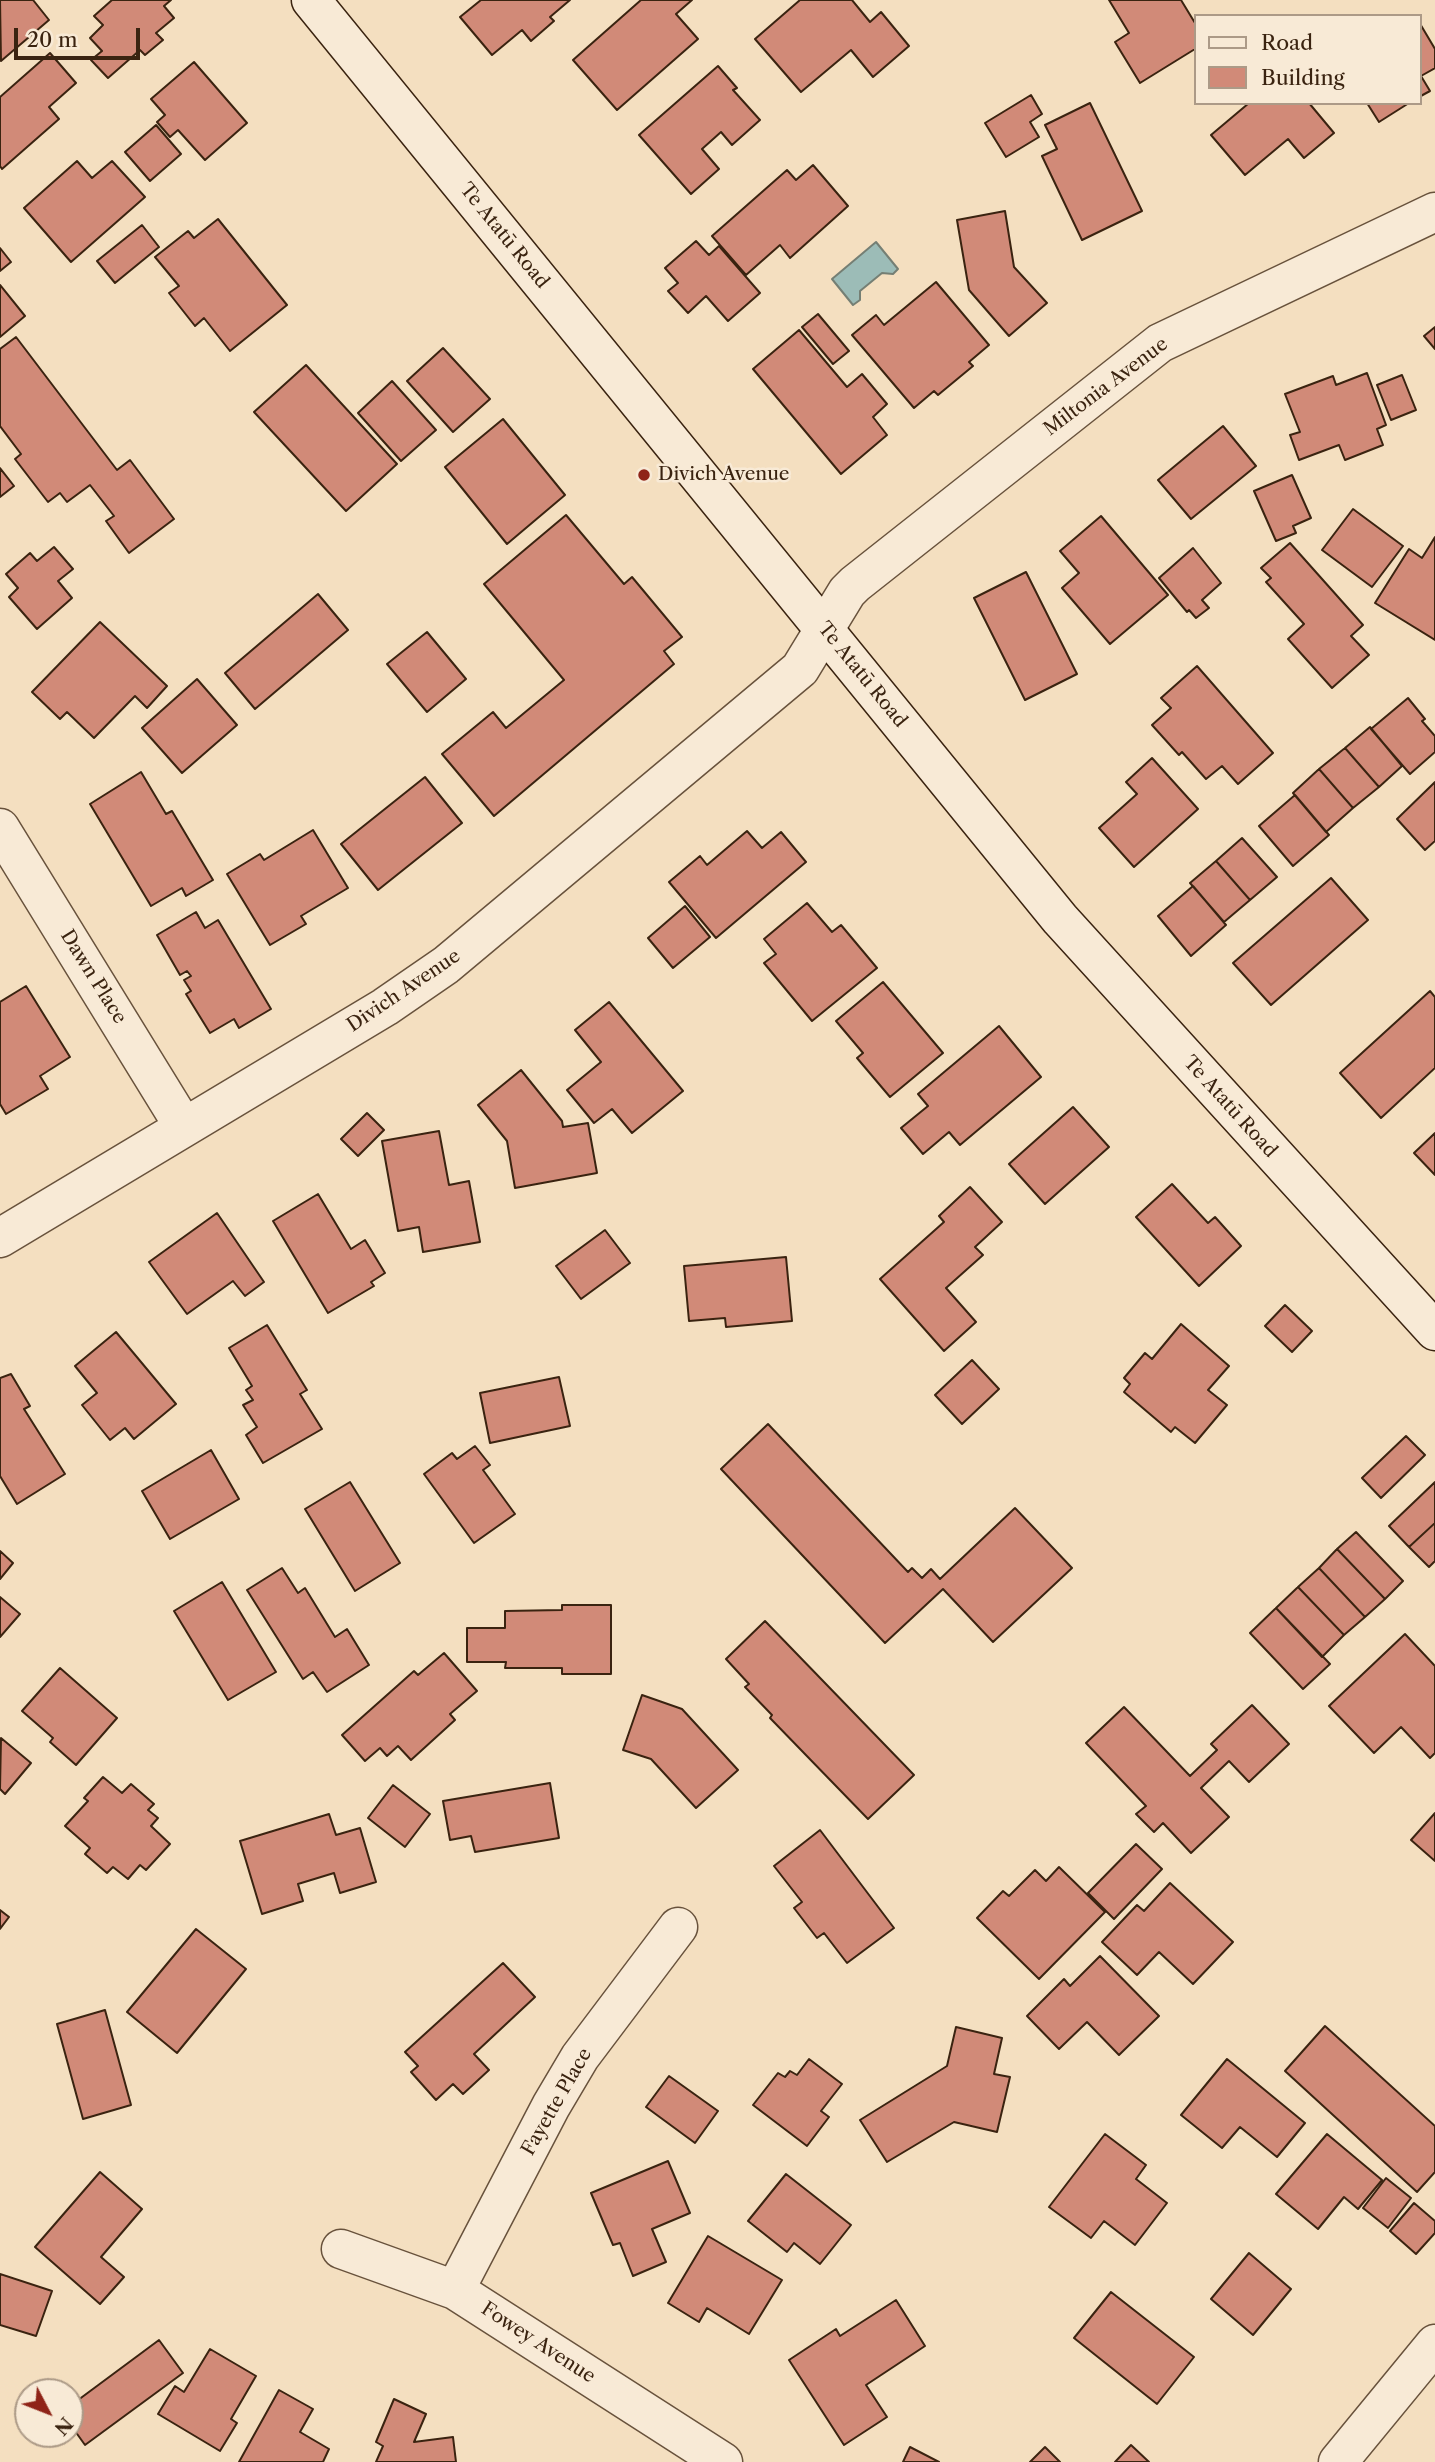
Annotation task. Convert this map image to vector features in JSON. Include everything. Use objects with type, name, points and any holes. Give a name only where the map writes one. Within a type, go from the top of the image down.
[{"type":"street","name":"Te Atatū Road","points":[[312,0],[1060,919],[1435,1331]]},
{"type":"street","name":"Miltonia Avenue","points":[[825,630],[847,592],[855,584],[1160,343],[1435,212]]},
{"type":"street","name":"Divich Avenue","points":[[0,1238],[385,1007],[446,965],[800,670],[825,630]]},
{"type":"street","name":"Dawn Place","points":[[0,828],[184,1127]]},
{"type":"street","name":"Fayette Place","points":[[455,2290],[551,2106],[580,2057],[678,1927]]},
{"type":"street","name":"Fowey Avenue","points":[[341,2249],[455,2290],[723,2462]]},
{"type":"street","points":[[1338,2462],[1435,2344]]},
{"type":"water","points":[[876,242],[898,269],[893,274],[882,273],[860,291],[860,300],[853,305],[832,279]]},
{"type":"building","points":[[0,0],[33,0],[49,20],[1,61]]},
{"type":"building","points":[[112,0],[171,0],[164,6],[174,18],[156,33],[163,40],[145,55],[140,50],[108,78],[91,60],[102,51],[90,38],[103,25],[94,16]]},
{"type":"building","points":[[481,0],[570,0],[550,17],[554,21],[531,41],[522,30],[492,55],[460,17]]},
{"type":"building","points":[[641,0],[692,0],[676,14],[698,39],[617,110],[573,60]]},
{"type":"building","points":[[800,0],[852,0],[870,22],[881,12],[909,46],[873,77],[851,50],[801,92],[755,39]]},
{"type":"building","points":[[1109,0],[1181,0],[1194,21],[1194,50],[1140,83],[1115,42],[1129,33]]},
{"type":"building","points":[[1421,25],[1435,49],[1435,68],[1421,76]]},
{"type":"building","points":[[50,53],[76,83],[49,107],[59,119],[2,169],[0,97]]},
{"type":"building","points":[[194,62],[247,123],[205,160],[178,130],[170,137],[157,122],[165,115],[151,99]]},
{"type":"building","points":[[718,66],[737,88],[733,90],[760,120],[732,145],[721,132],[702,149],[719,169],[691,194],[639,135]]},
{"type":"building","points":[[1421,76],[1430,91],[1421,96]]},
{"type":"building","points":[[1031,95],[1042,114],[1030,122],[1039,137],[1006,157],[985,123]]},
{"type":"building","points":[[1090,103],[1142,211],[1082,240],[1042,156],[1057,149],[1045,125]]},
{"type":"building","points":[[1247,105],[1311,105],[1334,133],[1304,158],[1288,139],[1245,175],[1211,135]]},
{"type":"building","points":[[1368,105],[1406,105],[1379,122]]},
{"type":"building","points":[[156,125],[181,154],[150,181],[125,152]]},
{"type":"building","points":[[77,161],[92,178],[112,161],[145,197],[71,262],[24,208]]},
{"type":"building","points":[[813,165],[848,206],[790,258],[780,245],[746,275],[712,236],[787,170],[796,180]]},
{"type":"building","points":[[1005,211],[1014,267],[1047,303],[1009,336],[969,290],[957,220]]},
{"type":"building","points":[[218,219],[287,305],[230,351],[204,318],[195,326],[169,293],[179,286],[155,257],[188,231],[194,238]]},
{"type":"building","points":[[142,225],[159,247],[115,283],[97,261]]},
{"type":"building","points":[[696,241],[709,255],[719,246],[760,293],[728,321],[706,296],[688,313],[668,291],[678,283],[665,268]]},
{"type":"building","points":[[0,248],[11,262],[0,271]]},
{"type":"building","points":[[936,282],[989,345],[969,362],[973,366],[938,395],[934,391],[914,408],[852,335],[876,315],[884,325]]},
{"type":"building","points":[[0,285],[25,316],[0,337]]},
{"type":"building","points":[[818,314],[849,351],[833,364],[802,327]]},
{"type":"building","points":[[1435,327],[1435,349],[1424,336]]},
{"type":"building","points":[[799,330],[847,387],[862,374],[887,404],[873,417],[887,435],[841,474],[753,369]]},
{"type":"building","points":[[16,337],[117,470],[130,460],[174,519],[129,553],[106,521],[114,516],[90,485],[67,502],[60,493],[48,502],[15,459],[21,454],[0,426],[0,349]]},
{"type":"building","points":[[443,348],[490,399],[453,432],[407,381]]},
{"type":"building","points":[[306,365],[397,464],[346,511],[254,412]]},
{"type":"building","points":[[1367,373],[1386,425],[1377,429],[1383,445],[1345,460],[1339,445],[1299,460],[1290,435],[1300,432],[1285,394],[1333,376],[1336,385]]},
{"type":"building","points":[[1402,375],[1416,410],[1391,420],[1377,385]]},
{"type":"building","points":[[392,381],[436,430],[401,461],[358,413]]},
{"type":"building","points":[[503,419],[565,495],[507,544],[445,467]]},
{"type":"building","points":[[1223,426],[1256,466],[1191,519],[1158,480]]},
{"type":"building","points":[[0,468],[14,486],[0,497]]},
{"type":"building","points":[[1292,475],[1311,518],[1293,526],[1296,533],[1276,541],[1254,491]]},
{"type":"building","points":[[1353,509],[1403,546],[1372,587],[1322,550]]},
{"type":"building","points":[[566,515],[624,584],[632,577],[682,637],[664,651],[674,664],[494,816],[442,754],[493,712],[506,728],[564,680],[484,584]]},
{"type":"building","points":[[1101,516],[1168,595],[1110,644],[1062,588],[1079,573],[1060,551]]},
{"type":"building","points":[[1435,537],[1435,640],[1375,603],[1409,549],[1422,558]]},
{"type":"building","points":[[1290,543],[1363,625],[1351,636],[1369,655],[1332,688],[1288,639],[1304,624],[1266,582],[1271,578],[1261,568]]},
{"type":"building","points":[[54,547],[73,569],[58,581],[72,598],[37,629],[9,597],[18,588],[6,574],[30,553],[37,561]]},
{"type":"building","points":[[1193,548],[1221,583],[1202,600],[1209,608],[1196,618],[1189,610],[1187,612],[1159,578]]},
{"type":"building","points":[[1026,572],[1077,674],[1025,700],[974,598]]},
{"type":"building","points":[[318,594],[348,630],[255,709],[225,673]]},
{"type":"building","points":[[100,622],[167,686],[147,708],[135,696],[94,738],[67,712],[60,719],[32,692]]},
{"type":"building","points":[[427,632],[466,679],[427,712],[387,664]]},
{"type":"building","points":[[1197,666],[1273,753],[1238,784],[1222,766],[1206,779],[1182,752],[1179,755],[1152,725],[1171,708],[1161,698]]},
{"type":"building","points":[[197,679],[237,725],[182,773],[142,728]]},
{"type":"building","points":[[1408,698],[1435,736],[1435,752],[1410,774],[1371,729]]},
{"type":"building","points":[[1370,727],[1402,766],[1379,787],[1345,748]]},
{"type":"building","points":[[1345,748],[1379,787],[1353,808],[1319,769]]},
{"type":"building","points":[[1152,758],[1198,809],[1134,867],[1099,828],[1137,794],[1126,782]]},
{"type":"building","points":[[1319,769],[1353,808],[1326,832],[1293,793]]},
{"type":"building","points":[[141,772],[166,814],[172,811],[213,880],[186,896],[182,888],[151,906],[90,804]]},
{"type":"building","points":[[425,777],[462,823],[378,890],[341,844]]},
{"type":"building","points":[[1435,782],[1435,841],[1425,850],[1397,819]]},
{"type":"building","points":[[1295,795],[1329,835],[1293,866],[1259,826]]},
{"type":"building","points":[[313,830],[348,888],[301,916],[306,924],[270,945],[227,874],[260,854],[264,860]]},
{"type":"building","points":[[747,831],[762,848],[781,832],[806,862],[716,938],[669,882],[700,856],[707,865]]},
{"type":"building","points":[[1242,838],[1277,877],[1250,900],[1216,861]]},
{"type":"building","points":[[1216,861],[1250,900],[1224,922],[1190,883]]},
{"type":"building","points":[[1331,878],[1368,920],[1271,1005],[1233,963]]},
{"type":"building","points":[[1193,886],[1226,925],[1191,956],[1158,916]]},
{"type":"building","points":[[807,903],[832,932],[841,925],[877,968],[812,1021],[764,963],[776,954],[764,939]]},
{"type":"building","points":[[685,906],[710,937],[673,968],[648,938]]},
{"type":"building","points":[[196,912],[205,928],[218,920],[271,1009],[239,1028],[234,1019],[210,1033],[186,994],[191,991],[184,980],[191,976],[187,971],[180,975],[157,935]]},
{"type":"building","points":[[883,982],[943,1053],[890,1097],[857,1058],[863,1053],[836,1021]]},
{"type":"building","points":[[26,986],[70,1057],[40,1076],[48,1089],[6,1114],[0,1104],[0,1002]]},
{"type":"building","points":[[1430,991],[1435,997],[1435,1068],[1381,1118],[1340,1073]]},
{"type":"building","points":[[609,1002],[683,1091],[632,1133],[612,1109],[594,1123],[567,1090],[601,1062],[575,1030]]},
{"type":"building","points":[[999,1026],[1041,1077],[960,1145],[949,1132],[923,1154],[901,1128],[928,1106],[918,1094]]},
{"type":"building","points":[[521,1070],[562,1121],[563,1127],[588,1123],[597,1173],[515,1188],[507,1141],[478,1105]]},
{"type":"building","points":[[1073,1107],[1109,1147],[1045,1204],[1009,1164]]},
{"type":"building","points":[[367,1113],[384,1130],[358,1156],[341,1139]]},
{"type":"building","points":[[439,1131],[449,1185],[469,1181],[480,1242],[423,1252],[419,1227],[398,1231],[382,1141]]},
{"type":"building","points":[[1435,1133],[1435,1175],[1414,1153]]},
{"type":"building","points":[[1172,1184],[1208,1223],[1215,1217],[1241,1246],[1199,1286],[1136,1217]]},
{"type":"building","points":[[970,1187],[1002,1222],[975,1247],[983,1255],[946,1288],[976,1322],[944,1351],[880,1279],[944,1222],[939,1216]]},
{"type":"building","points":[[318,1194],[351,1249],[365,1240],[385,1273],[371,1282],[374,1286],[328,1313],[273,1221]]},
{"type":"building","points":[[217,1213],[264,1282],[245,1296],[233,1281],[187,1314],[149,1262]]},
{"type":"building","points":[[605,1230],[630,1263],[581,1299],[556,1266]]},
{"type":"building","points":[[786,1257],[792,1321],[726,1327],[725,1318],[689,1321],[684,1266]]},
{"type":"building","points":[[1285,1305],[1312,1331],[1292,1352],[1265,1326]]},
{"type":"building","points":[[1181,1324],[1229,1366],[1208,1390],[1227,1405],[1195,1443],[1175,1427],[1171,1432],[1124,1392],[1130,1384],[1124,1378],[1145,1353],[1152,1359]]},
{"type":"building","points":[[267,1325],[307,1390],[300,1394],[322,1429],[263,1463],[246,1435],[257,1427],[243,1405],[253,1400],[246,1390],[252,1386],[229,1348]]},
{"type":"building","points":[[116,1332],[176,1404],[134,1439],[125,1428],[110,1440],[82,1405],[97,1393],[75,1366]]},
{"type":"building","points":[[972,1360],[999,1389],[962,1424],[935,1395]]},
{"type":"building","points":[[11,1374],[30,1406],[24,1409],[65,1474],[17,1504],[0,1476],[0,1378]]},
{"type":"building","points":[[559,1377],[570,1426],[490,1443],[480,1393]]},
{"type":"building","points":[[768,1424],[908,1572],[912,1568],[922,1578],[931,1569],[940,1579],[1015,1508],[1072,1568],[993,1642],[943,1589],[885,1643],[721,1469]]},
{"type":"building","points":[[1406,1436],[1425,1455],[1381,1498],[1362,1478]]},
{"type":"building","points":[[475,1446],[490,1465],[483,1470],[515,1514],[474,1543],[424,1474],[452,1453],[457,1459]]},
{"type":"building","points":[[211,1450],[239,1499],[170,1539],[142,1491]]},
{"type":"building","points":[[350,1482],[400,1563],[355,1591],[305,1509]]},
{"type":"building","points":[[1435,1482],[1435,1523],[1409,1547],[1389,1526]]},
{"type":"building","points":[[1435,1523],[1435,1561],[1429,1567],[1409,1547]]},
{"type":"building","points":[[1356,1532],[1403,1581],[1385,1599],[1337,1549]]},
{"type":"building","points":[[1337,1549],[1385,1599],[1365,1617],[1319,1568]]},
{"type":"building","points":[[0,1551],[13,1563],[0,1579]]},
{"type":"building","points":[[282,1568],[298,1593],[305,1588],[335,1637],[347,1629],[369,1665],[327,1692],[313,1672],[303,1679],[247,1590]]},
{"type":"building","points":[[1319,1568],[1365,1617],[1344,1635],[1298,1587]]},
{"type":"building","points":[[222,1582],[276,1672],[228,1700],[174,1611]]},
{"type":"building","points":[[1298,1587],[1344,1635],[1322,1657],[1276,1608]]},
{"type":"building","points":[[0,1597],[20,1614],[0,1637]]},
{"type":"building","points":[[562,1605],[611,1605],[611,1674],[562,1674],[562,1668],[505,1668],[506,1662],[467,1662],[467,1628],[505,1628],[505,1611],[562,1610]]},
{"type":"building","points":[[1276,1608],[1330,1664],[1303,1689],[1250,1633]]},
{"type":"building","points":[[765,1621],[914,1775],[868,1819],[770,1718],[772,1715],[745,1687],[749,1684],[726,1659]]},
{"type":"building","points":[[1405,1634],[1435,1666],[1435,1753],[1430,1758],[1401,1727],[1374,1753],[1329,1706]]},
{"type":"building","points":[[444,1653],[477,1691],[450,1714],[455,1720],[411,1760],[398,1746],[387,1756],[380,1748],[365,1761],[342,1735],[414,1671],[418,1675]]},
{"type":"building","points":[[60,1668],[117,1718],[76,1765],[50,1742],[53,1738],[22,1711]]},
{"type":"building","points":[[642,1695],[682,1709],[738,1770],[696,1808],[651,1759],[623,1750]]},
{"type":"building","points":[[1252,1705],[1289,1744],[1249,1782],[1229,1761],[1201,1788],[1229,1817],[1191,1853],[1163,1823],[1154,1832],[1136,1814],[1146,1806],[1086,1743],[1124,1707],[1190,1776],[1217,1750],[1211,1744]]},
{"type":"building","points":[[1,1738],[31,1763],[5,1794],[0,1789]]},
{"type":"building","points":[[103,1777],[122,1793],[131,1784],[154,1804],[148,1810],[158,1818],[151,1826],[170,1844],[146,1870],[140,1865],[128,1879],[113,1867],[107,1873],[85,1854],[90,1848],[65,1826],[88,1801],[84,1798]]},
{"type":"building","points":[[550,1783],[559,1838],[475,1852],[471,1836],[450,1840],[443,1801]]},
{"type":"building","points":[[393,1785],[430,1814],[405,1847],[368,1818]]},
{"type":"building","points":[[1435,1813],[1435,1861],[1411,1840]]},
{"type":"building","points":[[329,1814],[336,1835],[360,1828],[376,1882],[340,1893],[334,1873],[298,1884],[303,1901],[262,1914],[240,1841]]},
{"type":"building","points":[[820,1830],[894,1928],[847,1963],[824,1933],[817,1938],[794,1908],[802,1902],[774,1866]]},
{"type":"building","points":[[1136,1844],[1162,1869],[1114,1919],[1088,1893]]},
{"type":"building","points":[[1059,1867],[1105,1912],[1039,1979],[977,1918],[1003,1891],[1009,1896],[1035,1870],[1046,1881]]},
{"type":"building","points":[[1170,1883],[1233,1942],[1193,1984],[1159,1952],[1137,1975],[1102,1942],[1137,1905],[1144,1911]]},
{"type":"building","points":[[0,1910],[9,1917],[0,1929]]},
{"type":"building","points":[[196,1929],[246,1969],[177,2053],[127,2012]]},
{"type":"building","points":[[1100,1956],[1159,2016],[1119,2055],[1087,2022],[1059,2049],[1027,2016],[1064,1979],[1070,1986]]},
{"type":"building","points":[[503,1963],[535,1997],[474,2054],[489,2070],[463,2094],[453,2084],[436,2100],[411,2072],[418,2066],[405,2052]]},
{"type":"building","points":[[105,2010],[131,2105],[83,2119],[57,2024]]},
{"type":"building","points":[[1325,2026],[1435,2126],[1435,2172],[1417,2192],[1285,2071]]},
{"type":"building","points":[[956,2027],[1002,2038],[994,2074],[1010,2077],[997,2132],[954,2122],[887,2162],[860,2120],[947,2066]]},
{"type":"building","points":[[809,2059],[842,2084],[821,2111],[829,2117],[807,2146],[753,2105],[778,2073],[785,2077],[790,2071],[797,2075]]},
{"type":"building","points":[[1227,2059],[1305,2123],[1277,2157],[1240,2127],[1222,2148],[1181,2115]]},
{"type":"building","points":[[669,2076],[718,2111],[695,2143],[646,2107]]},
{"type":"building","points":[[1105,2134],[1146,2165],[1136,2179],[1167,2203],[1135,2245],[1104,2221],[1091,2238],[1049,2207]]},
{"type":"building","points":[[1327,2134],[1382,2180],[1358,2209],[1344,2197],[1318,2229],[1276,2194]]},
{"type":"building","points":[[668,2161],[690,2213],[652,2229],[666,2262],[633,2276],[620,2243],[613,2245],[591,2193]]},
{"type":"building","points":[[100,2172],[142,2209],[101,2257],[124,2277],[100,2304],[35,2247]]},
{"type":"building","points":[[786,2174],[851,2225],[820,2264],[794,2243],[787,2252],[748,2221]]},
{"type":"building","points":[[1386,2178],[1411,2198],[1388,2228],[1363,2208]]},
{"type":"building","points":[[1414,2203],[1435,2221],[1435,2233],[1416,2254],[1390,2231]]},
{"type":"building","points":[[708,2236],[782,2280],[749,2334],[707,2308],[699,2322],[668,2303]]},
{"type":"building","points":[[1249,2253],[1291,2289],[1253,2335],[1211,2299]]},
{"type":"building","points":[[0,2274],[52,2291],[36,2336],[0,2325]]},
{"type":"building","points":[[1111,2292],[1194,2357],[1157,2404],[1074,2338]]},
{"type":"building","points":[[896,2300],[925,2346],[866,2385],[887,2417],[844,2445],[789,2360],[836,2329],[840,2336]]},
{"type":"building","points":[[159,2340],[183,2373],[85,2445],[84,2396]]},
{"type":"building","points":[[210,2349],[256,2376],[231,2419],[237,2423],[220,2451],[158,2414],[175,2386],[184,2392]]},
{"type":"building","points":[[279,2390],[313,2409],[300,2432],[329,2449],[323,2462],[239,2462]]},
{"type":"building","points":[[394,2399],[426,2414],[414,2442],[453,2437],[456,2462],[376,2462],[383,2446],[376,2442]]},
{"type":"building","points":[[1131,2445],[1149,2462],[1115,2462]]},
{"type":"building","points":[[910,2447],[939,2462],[903,2462]]},
{"type":"building","points":[[1045,2447],[1060,2462],[1030,2462]]},
{"type":"place","name":"Divich Avenue","points":[[644,475]]}]
